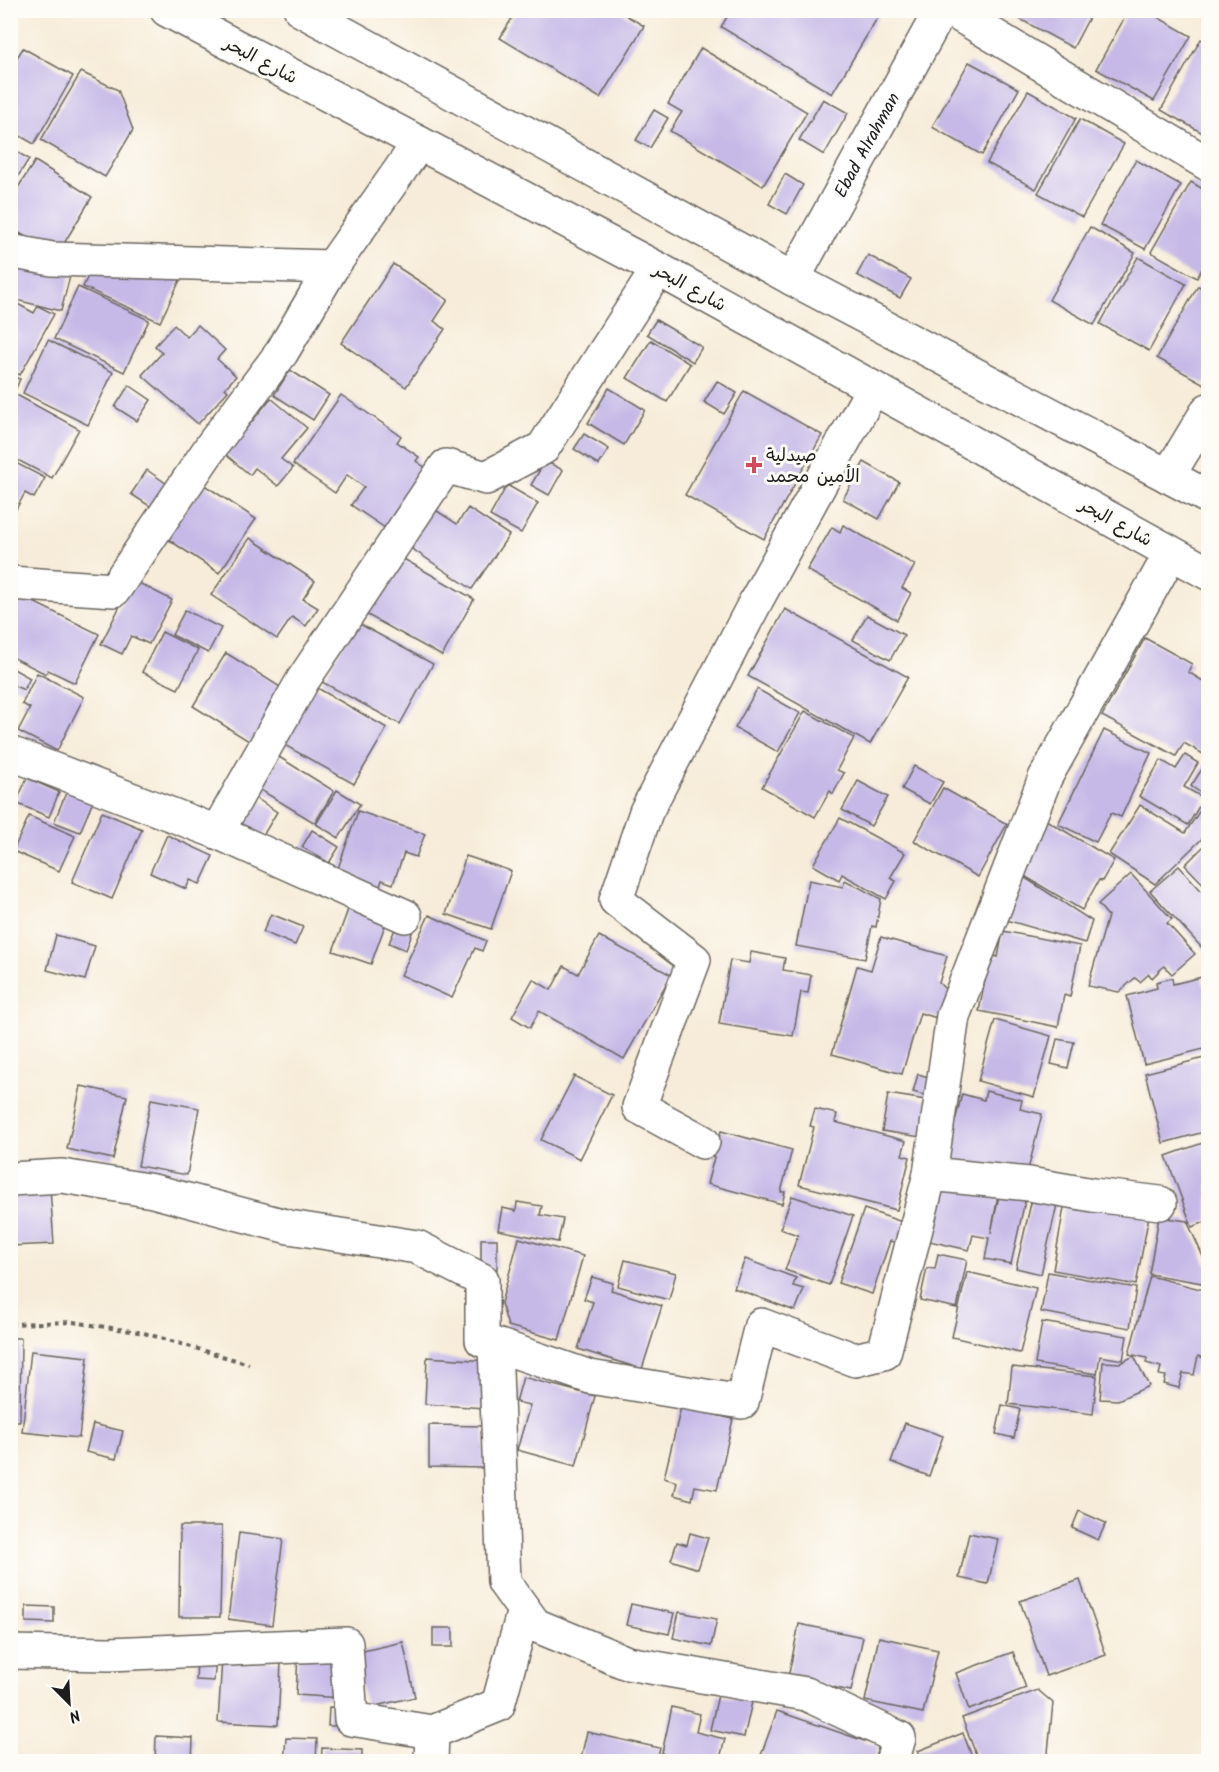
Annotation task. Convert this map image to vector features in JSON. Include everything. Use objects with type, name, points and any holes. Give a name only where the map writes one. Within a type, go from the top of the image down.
[{"type":"street","name":"شارع البحر","points":[[167,10],[658,269],[1209,573]]},
{"type":"street","points":[[301,10],[793,279],[1209,497]]},
{"type":"street","name":"Ebad Alrahman","points":[[793,279],[941,10]]},
{"type":"street","points":[[951,10],[1209,164]]},
{"type":"street","points":[[10,583],[114,590],[213,444],[282,352],[332,267],[419,143]]},
{"type":"street","points":[[10,251],[52,259],[332,267]]},
{"type":"street","points":[[217,832],[303,680],[446,465],[486,478],[543,448],[658,269]]},
{"type":"street","points":[[703,1142],[639,1107],[694,960],[616,900],[646,812],[758,598],[873,388]]},
{"type":"street","points":[[1168,476],[1209,410]]},
{"type":"street","points":[[10,1179],[62,1176],[153,1191],[289,1227],[417,1247],[483,1280],[482,1340],[590,1377],[742,1402],[762,1324],[855,1360],[884,1353],[930,1174],[953,1016],[1044,778],[1171,552]]},
{"type":"street","points":[[10,753],[217,832],[405,916]]},
{"type":"street","points":[[930,1174],[1029,1184],[1160,1203]]},
{"type":"street","points":[[495,1344],[504,1582],[535,1625],[627,1663],[806,1694],[899,1738],[892,1761]]},
{"type":"street","points":[[10,1652],[109,1654],[346,1644],[351,1719],[432,1747],[498,1705],[524,1610]]},
{"type":"path","points":[[10,1324],[73,1322],[144,1333],[249,1364]]},
{"type":"building","points":[[517,10],[617,10],[644,26],[600,98],[500,38]]},
{"type":"building","points":[[731,10],[882,10],[832,94],[721,27]]},
{"type":"building","points":[[1008,10],[1093,10],[1073,48],[1007,12]]},
{"type":"building","points":[[1129,10],[1145,10],[1191,36],[1154,101],[1096,69]]},
{"type":"building","points":[[1201,39],[1208,44],[1208,136],[1161,110]]},
{"type":"building","points":[[23,48],[73,76],[34,144],[10,130],[10,69]]},
{"type":"building","points":[[701,48],[807,112],[763,186],[670,131],[682,112],[668,104]]},
{"type":"building","points":[[969,62],[1019,89],[982,155],[932,127]]},
{"type":"building","points":[[81,72],[118,90],[133,130],[105,177],[41,140]]},
{"type":"building","points":[[1028,91],[1076,118],[1036,189],[987,163]]},
{"type":"building","points":[[823,99],[848,113],[824,155],[799,140]]},
{"type":"building","points":[[654,110],[668,118],[650,148],[636,140]]},
{"type":"building","points":[[1080,119],[1124,144],[1082,217],[1038,193]]},
{"type":"building","points":[[10,148],[29,159],[10,189]]},
{"type":"building","points":[[1136,160],[1181,185],[1145,249],[1100,225]]},
{"type":"building","points":[[35,161],[92,197],[63,245],[43,248],[10,227],[10,200]]},
{"type":"building","points":[[785,174],[803,185],[787,214],[769,204]]},
{"type":"building","points":[[1191,182],[1208,192],[1208,257],[1197,278],[1151,252]]},
{"type":"building","points":[[1090,227],[1135,253],[1094,325],[1049,300]]},
{"type":"building","points":[[868,255],[911,279],[900,298],[857,275]]},
{"type":"building","points":[[1138,257],[1186,284],[1149,351],[1100,324]]},
{"type":"building","points":[[22,260],[71,272],[61,311],[12,299]]},
{"type":"building","points":[[393,264],[448,300],[434,321],[445,329],[406,387],[341,343]]},
{"type":"building","points":[[93,265],[181,278],[160,322],[83,287]]},
{"type":"building","points":[[1198,286],[1208,291],[1208,375],[1204,384],[1157,358]]},
{"type":"building","points":[[78,287],[149,320],[124,372],[54,339]]},
{"type":"building","points":[[14,302],[34,313],[38,306],[54,314],[20,375],[10,370],[10,308]]},
{"type":"building","points":[[656,320],[702,347],[693,362],[647,334]]},
{"type":"building","points":[[174,325],[187,337],[198,325],[225,350],[217,359],[236,376],[225,388],[228,391],[198,424],[142,375],[162,353],[155,346]]},
{"type":"building","points":[[48,340],[113,372],[88,425],[23,393]]},
{"type":"building","points":[[651,340],[690,364],[667,402],[627,378]]},
{"type":"building","points":[[290,370],[329,395],[313,420],[274,395]]},
{"type":"building","points":[[10,376],[20,379],[14,393],[10,392]]},
{"type":"building","points":[[717,381],[737,393],[724,414],[704,402]]},
{"type":"building","points":[[129,385],[151,400],[137,421],[115,407]]},
{"type":"building","points":[[609,388],[645,410],[624,445],[588,423]]},
{"type":"building","name":"صيدلية الأمين محمد","points":[[744,391],[822,435],[764,539],[685,495]]},
{"type":"building","points":[[15,394],[79,429],[52,478],[10,456],[10,402]]},
{"type":"building","points":[[341,395],[401,436],[397,442],[419,457],[416,461],[435,474],[394,534],[351,505],[364,487],[347,475],[335,493],[293,464]]},
{"type":"building","points":[[271,398],[307,428],[281,459],[293,468],[278,486],[255,468],[250,475],[225,454]]},
{"type":"building","points":[[584,434],[609,449],[599,465],[574,449]]},
{"type":"building","points":[[10,460],[45,478],[34,498],[25,493],[10,520]]},
{"type":"building","points":[[545,461],[563,470],[549,495],[531,485]]},
{"type":"building","points":[[864,462],[899,482],[879,519],[843,499]]},
{"type":"building","points":[[147,470],[167,484],[151,507],[131,494]]},
{"type":"building","points":[[203,484],[256,519],[219,573],[166,538]]},
{"type":"building","points":[[507,485],[538,503],[521,533],[490,516]]},
{"type":"building","points":[[431,507],[457,524],[468,508],[509,535],[472,589],[405,544]]},
{"type":"building","points":[[843,525],[915,565],[902,588],[911,593],[897,620],[807,570],[832,527],[840,532]]},
{"type":"building","points":[[250,538],[315,581],[303,599],[318,608],[306,626],[292,617],[277,639],[211,595]]},
{"type":"building","points":[[395,554],[474,599],[442,656],[362,612]]},
{"type":"building","points":[[133,580],[172,600],[149,644],[131,636],[122,654],[101,644]]},
{"type":"building","points":[[15,593],[99,634],[75,683],[48,670],[46,674],[10,656],[10,602]]},
{"type":"building","points":[[785,609],[908,677],[870,744],[748,676]]},
{"type":"building","points":[[185,610],[221,628],[208,653],[172,635]]},
{"type":"building","points":[[867,615],[904,635],[890,660],[853,640]]},
{"type":"building","points":[[356,622],[433,664],[400,724],[322,682]]},
{"type":"building","points":[[162,632],[198,650],[178,689],[142,672]]},
{"type":"building","points":[[1145,638],[1192,664],[1188,672],[1208,684],[1208,744],[1203,754],[1184,743],[1176,756],[1102,716]]},
{"type":"building","points":[[226,653],[285,690],[252,743],[193,706]]},
{"type":"building","points":[[10,667],[30,678],[24,690],[10,684]]},
{"type":"building","points":[[37,673],[84,697],[57,751],[18,731],[30,708],[22,704]]},
{"type":"building","points":[[314,686],[387,728],[354,784],[281,743]]},
{"type":"building","points":[[757,689],[800,713],[778,752],[735,728]]},
{"type":"building","points":[[805,711],[854,738],[837,770],[844,773],[833,794],[830,791],[815,817],[762,787]]},
{"type":"building","points":[[1104,730],[1151,753],[1121,817],[1111,813],[1096,842],[1058,824]]},
{"type":"building","points":[[1185,755],[1198,763],[1184,787],[1204,798],[1188,825],[1139,796],[1161,760],[1176,769]]},
{"type":"building","points":[[279,757],[334,791],[315,823],[259,789]]},
{"type":"building","points":[[1208,760],[1208,798],[1191,786]]},
{"type":"building","points":[[914,766],[943,782],[930,804],[902,789]]},
{"type":"building","points":[[27,778],[59,792],[49,817],[16,803]]},
{"type":"building","points":[[858,781],[888,797],[871,826],[842,810]]},
{"type":"building","points":[[68,788],[94,799],[80,832],[54,822]]},
{"type":"building","points":[[943,788],[1007,824],[978,877],[914,841]]},
{"type":"building","points":[[337,790],[360,804],[339,838],[316,824]]},
{"type":"building","points":[[253,796],[277,812],[261,839],[236,823]]},
{"type":"building","points":[[1205,803],[1208,805],[1208,833],[1155,884],[1109,854],[1140,805],[1185,833]]},
{"type":"building","points":[[358,811],[425,834],[416,857],[404,853],[393,884],[382,880],[378,892],[335,877]]},
{"type":"building","points":[[102,812],[142,829],[112,899],[72,882]]},
{"type":"building","points":[[29,816],[75,836],[59,871],[13,851]]},
{"type":"building","points":[[840,818],[905,853],[890,878],[896,881],[886,899],[842,874],[839,880],[813,865]]},
{"type":"building","points":[[1046,820],[1114,860],[1102,881],[1099,880],[1082,910],[1016,871]]},
{"type":"building","points":[[312,830],[339,847],[329,863],[302,847]]},
{"type":"building","points":[[167,835],[213,856],[200,884],[190,880],[186,889],[150,873]]},
{"type":"building","points":[[1208,842],[1208,889],[1185,865]]},
{"type":"building","points":[[466,856],[511,871],[491,929],[446,914]]},
{"type":"building","points":[[1179,866],[1208,898],[1208,947],[1204,950],[1150,891]]},
{"type":"building","points":[[1016,872],[1092,921],[1085,943],[1003,919]]},
{"type":"building","points":[[1131,874],[1172,919],[1167,923],[1195,954],[1172,974],[1164,966],[1152,978],[1149,974],[1140,982],[1135,978],[1119,992],[1088,986],[1108,916],[1098,904]]},
{"type":"building","points":[[809,880],[843,887],[845,880],[881,899],[876,927],[872,926],[865,959],[796,946]]},
{"type":"building","points":[[350,904],[388,917],[371,964],[333,951]]},
{"type":"building","points":[[271,914],[303,927],[295,945],[263,932]]},
{"type":"building","points":[[429,915],[486,941],[482,951],[475,948],[452,998],[401,975]]},
{"type":"building","points":[[396,927],[412,933],[406,950],[389,943]]},
{"type":"building","points":[[1003,931],[1080,946],[1070,997],[1064,995],[1058,1027],[979,1011],[990,955],[998,957]]},
{"type":"building","points":[[56,935],[95,946],[85,980],[47,970]]},
{"type":"building","points":[[599,936],[671,975],[624,1059],[539,1011],[530,1028],[512,1017],[533,979],[551,990],[564,966],[578,974]]},
{"type":"building","points":[[881,937],[947,956],[939,983],[951,995],[944,1020],[920,1013],[902,1074],[832,1054],[857,966],[871,970]]},
{"type":"building","points":[[751,952],[785,958],[783,970],[811,975],[808,993],[801,992],[793,1036],[719,1024],[730,960],[749,963]]},
{"type":"building","points":[[1202,977],[1208,1007],[1208,1048],[1144,1064],[1127,996],[1157,988],[1156,982],[1172,978],[1173,984]]},
{"type":"building","points":[[995,1020],[1051,1036],[1034,1097],[978,1081]]},
{"type":"building","points":[[1057,1039],[1074,1042],[1068,1068],[1051,1064]]},
{"type":"building","points":[[1208,1057],[1208,1131],[1163,1143],[1145,1073]]},
{"type":"building","points":[[918,1074],[939,1080],[935,1098],[913,1092]]},
{"type":"building","points":[[574,1076],[612,1095],[580,1159],[541,1140]]},
{"type":"building","points":[[81,1086],[127,1096],[113,1159],[67,1149]]},
{"type":"building","points":[[986,1091],[1022,1100],[1020,1109],[1042,1114],[1026,1178],[944,1164],[962,1094],[984,1100]]},
{"type":"building","points":[[888,1094],[932,1101],[927,1138],[882,1131]]},
{"type":"building","points":[[151,1099],[199,1108],[187,1175],[138,1166]]},
{"type":"building","points":[[815,1109],[837,1114],[835,1122],[906,1141],[902,1155],[910,1157],[897,1210],[799,1185],[814,1127],[810,1126]]},
{"type":"building","points":[[721,1131],[792,1150],[781,1192],[785,1192],[782,1204],[707,1184]]},
{"type":"building","points":[[1208,1141],[1208,1221],[1192,1227],[1166,1156]]},
{"type":"building","points":[[938,1183],[998,1196],[991,1233],[1001,1186],[1027,1192],[1011,1264],[985,1259],[989,1238],[973,1235],[969,1250],[925,1240]]},
{"type":"building","points":[[50,1188],[54,1244],[10,1246],[10,1190]]},
{"type":"building","points":[[1034,1190],[1059,1196],[1041,1274],[1016,1268]]},
{"type":"building","points":[[792,1196],[853,1216],[829,1285],[785,1270],[798,1235],[780,1229]]},
{"type":"building","points":[[1066,1196],[1150,1210],[1136,1285],[1053,1270]]},
{"type":"building","points":[[517,1202],[542,1206],[540,1215],[563,1219],[558,1242],[498,1230],[502,1208],[516,1211]]},
{"type":"building","points":[[864,1209],[911,1225],[904,1245],[890,1241],[872,1294],[838,1283]]},
{"type":"building","points":[[1159,1217],[1187,1221],[1208,1268],[1208,1284],[1149,1274]]},
{"type":"building","points":[[519,1238],[583,1256],[559,1340],[508,1326],[501,1303]]},
{"type":"building","points":[[481,1239],[497,1239],[497,1269],[481,1269]]},
{"type":"building","points":[[938,1254],[967,1260],[957,1308],[920,1300],[927,1268],[935,1269]]},
{"type":"building","points":[[745,1259],[796,1278],[793,1286],[804,1289],[795,1311],[734,1288]]},
{"type":"building","points":[[625,1260],[676,1273],[669,1300],[618,1286]]},
{"type":"building","points":[[967,1272],[1036,1288],[1020,1353],[952,1337]]},
{"type":"building","points":[[1048,1272],[1136,1288],[1130,1328],[1041,1312]]},
{"type":"building","points":[[1150,1276],[1208,1291],[1207,1359],[1198,1356],[1194,1375],[1183,1373],[1179,1388],[1164,1384],[1166,1376],[1159,1375],[1161,1367],[1146,1363],[1147,1358],[1129,1354]]},
{"type":"building","points":[[592,1277],[613,1283],[611,1290],[662,1306],[642,1369],[578,1349],[593,1302],[584,1299]]},
{"type":"building","points":[[1042,1322],[1127,1336],[1123,1360],[1100,1356],[1097,1374],[1035,1364]]},
{"type":"building","points":[[10,1338],[21,1338],[20,1421],[10,1421]]},
{"type":"building","points":[[31,1351],[88,1357],[79,1438],[22,1432]]},
{"type":"building","points":[[1134,1356],[1149,1386],[1118,1400],[1100,1399],[1103,1362],[1120,1363]]},
{"type":"building","points":[[427,1357],[488,1361],[485,1408],[425,1404]]},
{"type":"building","points":[[1012,1367],[1097,1376],[1093,1414],[1008,1404]]},
{"type":"building","points":[[523,1377],[595,1396],[576,1466],[517,1450],[530,1405],[516,1402]]},
{"type":"building","points":[[1002,1405],[1020,1409],[1014,1438],[996,1434]]},
{"type":"building","points":[[681,1407],[733,1419],[717,1490],[695,1486],[692,1500],[674,1495],[677,1482],[664,1478]]},
{"type":"building","points":[[905,1423],[943,1436],[929,1476],[891,1462]]},
{"type":"building","points":[[93,1424],[123,1431],[116,1459],[86,1452]]},
{"type":"building","points":[[429,1425],[484,1426],[484,1468],[429,1467]]},
{"type":"building","points":[[1079,1511],[1106,1523],[1098,1540],[1072,1528]]},
{"type":"building","points":[[180,1526],[222,1526],[220,1617],[179,1617]]},
{"type":"building","points":[[239,1533],[283,1539],[272,1625],[228,1619]]},
{"type":"building","points":[[690,1533],[708,1538],[698,1569],[671,1560],[677,1542],[687,1545]]},
{"type":"building","points":[[969,1533],[998,1539],[988,1584],[959,1578]]},
{"type":"building","points":[[1080,1580],[1106,1655],[1046,1676],[1020,1601]]},
{"type":"building","points":[[631,1604],[674,1613],[669,1634],[626,1625]]},
{"type":"building","points":[[26,1606],[54,1607],[54,1623],[26,1622]]},
{"type":"building","points":[[679,1612],[717,1619],[711,1646],[673,1638]]},
{"type":"building","points":[[799,1624],[863,1637],[851,1691],[788,1678]]},
{"type":"building","points":[[433,1628],[453,1628],[453,1647],[433,1647]]},
{"type":"building","points":[[879,1637],[938,1650],[923,1713],[865,1701]]},
{"type":"building","points":[[403,1642],[415,1697],[366,1708],[354,1653]]},
{"type":"building","points":[[1013,1652],[1026,1688],[969,1710],[956,1673]]},
{"type":"building","points":[[298,1653],[345,1655],[342,1698],[296,1695]]},
{"type":"building","points":[[197,1659],[216,1660],[214,1681],[196,1680]]},
{"type":"building","points":[[222,1659],[281,1662],[278,1725],[218,1722]]},
{"type":"building","points":[[1038,1690],[1053,1703],[1047,1762],[979,1762],[962,1718]]},
{"type":"building","points":[[718,1695],[752,1702],[744,1737],[710,1730]]},
{"type":"building","points":[[329,1707],[345,1708],[344,1726],[328,1726]]},
{"type":"building","points":[[672,1707],[700,1714],[696,1732],[725,1739],[719,1762],[660,1762]]},
{"type":"building","points":[[777,1711],[879,1746],[873,1762],[781,1762],[761,1755]]},
{"type":"building","points":[[587,1732],[660,1748],[657,1762],[580,1762]]},
{"type":"building","points":[[963,1733],[974,1762],[922,1762],[918,1751]]},
{"type":"building","points":[[156,1736],[193,1738],[192,1762],[155,1762]]},
{"type":"building","points":[[286,1738],[317,1739],[316,1762],[284,1762]]},
{"type":"building","points":[[322,1748],[362,1750],[362,1762],[321,1762]]},
{"type":"place","name":"صيدلية الأمين محمد","points":[[754,465]]}]
